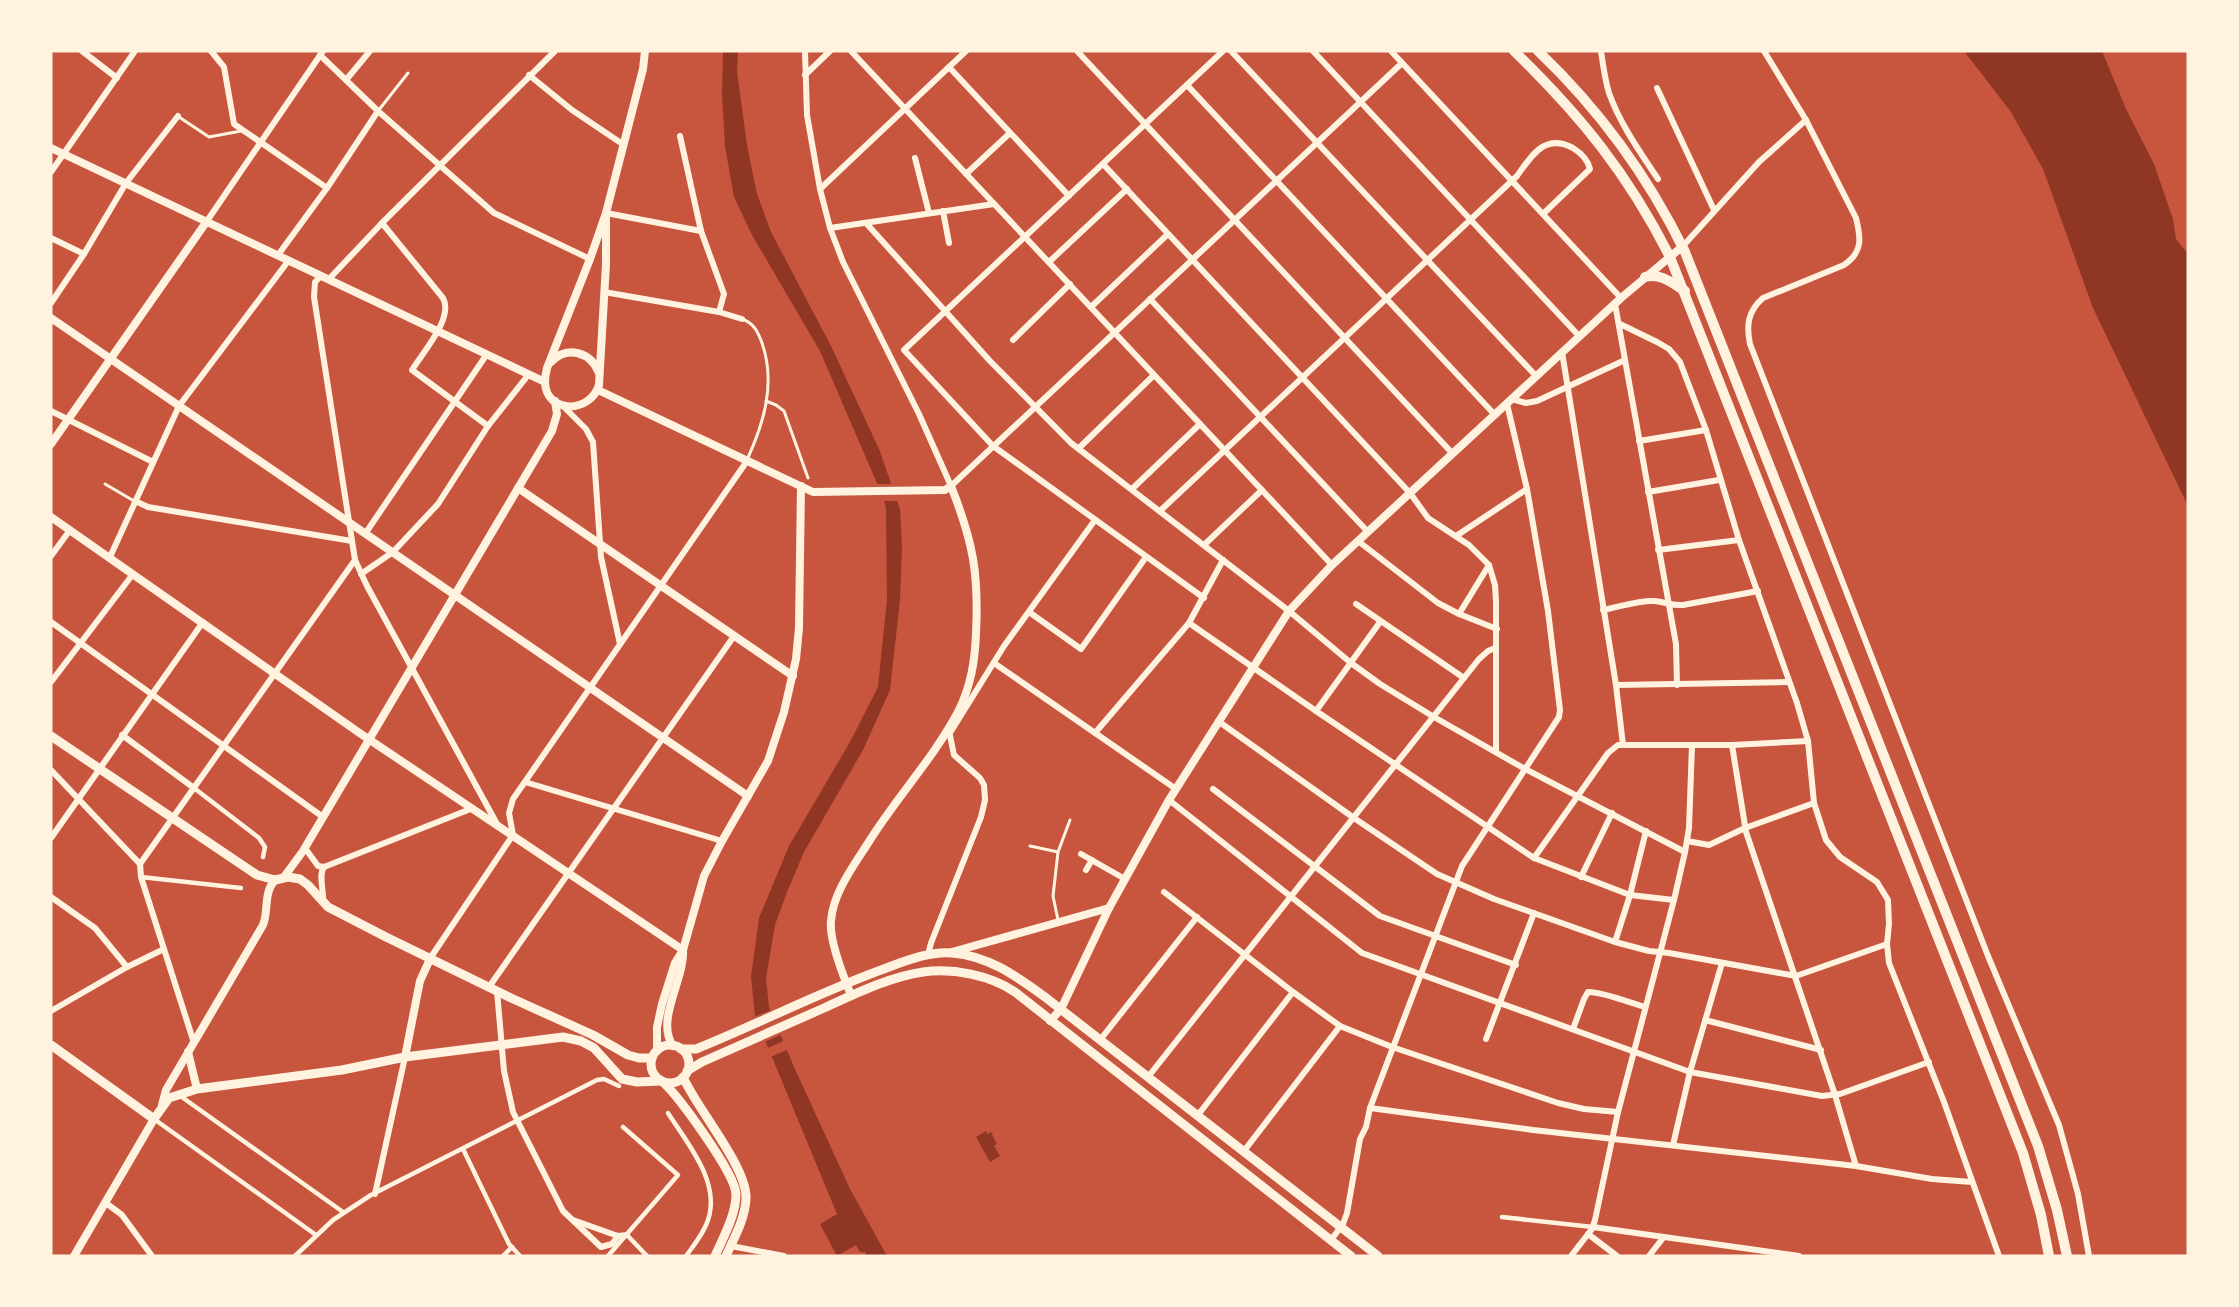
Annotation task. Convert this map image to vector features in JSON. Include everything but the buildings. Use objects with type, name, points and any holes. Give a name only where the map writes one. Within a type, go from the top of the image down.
[{"type":"highway","points":[[1514,51],[1581,119],[1605,150],[1631,187],[1670,257],[2023,1153],[2041,1215],[2049,1256]]},
{"type":"highway","points":[[1538,51],[1594,108],[1618,139],[1645,179],[1683,246],[2038,1146],[2057,1210],[2067,1256]]},
{"type":"highway","points":[[1645,277],[1664,278],[1685,291]]},
{"type":"main road","points":[[51,735],[257,875],[279,879],[297,878],[306,882],[323,902],[346,916],[493,989],[593,1035],[628,1055],[639,1058],[655,1054],[664,1046],[693,1050],[844,985],[928,955],[949,953],[980,958],[1005,969],[1061,1009],[1378,1256]]},
{"type":"main road","points":[[74,1256],[162,1105],[166,1090],[264,923],[267,894],[279,879]]},
{"type":"main road","points":[[162,1105],[169,1098],[197,1089],[342,1070],[405,1057],[568,1037],[594,1048],[622,1079],[637,1082],[674,1082],[706,1060],[849,996],[915,974],[931,971],[963,974],[983,978],[1006,987],[1351,1256]]},
{"type":"main road","points":[[51,1046],[154,1119]]},
{"type":"main road","points":[[677,1047],[687,1059],[685,1074],[694,1098],[742,1177],[746,1189],[744,1211],[726,1256]]},
{"type":"main road","points":[[188,1052],[197,1089]]},
{"type":"main road","points":[[655,1054],[652,1071],[688,1111],[735,1189],[733,1211],[715,1256]]},
{"type":"main road","points":[[735,1189],[746,1189]]},
{"type":"street","points":[[82,51],[117,78]]},
{"type":"street","points":[[51,172],[135,51]]},
{"type":"street","points":[[212,51],[224,67],[234,124],[327,188]]},
{"type":"street","points":[[346,80],[370,51]]},
{"type":"street","points":[[542,51],[552,54]]},
{"type":"street","points":[[620,644],[600,544],[593,441],[585,429],[547,391],[545,381],[549,364],[606,213],[645,51]]},
{"type":"street","points":[[805,51],[807,115],[820,189],[830,228],[843,262],[919,414],[964,522],[974,556],[977,577],[978,606],[973,673],[949,730],[954,755],[983,782],[985,800],[981,817],[928,955]]},
{"type":"street","points":[[805,75],[830,51]]},
{"type":"street","points":[[851,51],[1332,565]]},
{"type":"street","points":[[820,189],[966,51]]},
{"type":"street","points":[[1077,51],[1454,454]]},
{"type":"street","points":[[1204,598],[993,446],[904,350],[1223,51]]},
{"type":"street","points":[[1231,51],[1536,376]]},
{"type":"street","points":[[1313,51],[1580,337]]},
{"type":"street","points":[[1391,51],[1622,298]]},
{"type":"street","points":[[1601,51],[1609,92],[1617,111],[1638,150],[1658,179]]},
{"type":"street","points":[[1764,51],[1806,120],[1856,218],[1860,233],[1859,246],[1852,259],[1844,265],[1763,297],[1753,306],[1748,324],[1750,344],[1988,956],[2059,1125],[2078,1194],[2089,1256]]},
{"type":"street","points":[[51,444],[322,53],[378,111],[494,213],[590,259]]},
{"type":"street","points":[[329,279],[552,54]]},
{"type":"street","points":[[598,390],[813,492],[948,488],[1402,63]]},
{"type":"street","points":[[949,68],[1069,196]]},
{"type":"street","points":[[529,75],[572,110],[624,145]]},
{"type":"street","points":[[1187,85],[1495,415]]},
{"type":"street","points":[[1658,88],[1714,210]]},
{"type":"street","points":[[278,255],[327,188],[378,111]]},
{"type":"street","points":[[51,303],[84,254],[126,183],[177,116]]},
{"type":"street","points":[[1050,1021],[1061,1009],[1109,908],[1169,800],[1289,610],[1332,565],[1536,376],[1645,277],[1683,246],[1759,162],[1806,120]]},
{"type":"street","points":[[966,174],[1010,133]]},
{"type":"street","points":[[680,136],[701,231],[724,294],[718,312]]},
{"type":"street","points":[[1160,511],[1512,181],[1532,156],[1543,146],[1555,142],[1583,155],[1590,169],[1543,214]]},
{"type":"street","points":[[51,148],[545,381]]},
{"type":"street","points":[[915,158],[929,213]]},
{"type":"street","points":[[1103,164],[1410,493],[1428,518],[1473,548],[1489,565],[1495,585],[1497,629],[1495,648],[1496,751]]},
{"type":"street","points":[[1049,262],[1126,189]]},
{"type":"street","points":[[830,228],[994,204]]},
{"type":"street","points":[[943,212],[949,243]]},
{"type":"street","points":[[606,213],[701,231]]},
{"type":"street","points":[[559,403],[580,406],[588,402],[598,390],[606,213]]},
{"type":"street","points":[[382,223],[443,298],[446,312],[438,331],[412,370],[456,400],[488,426]]},
{"type":"street","points":[[866,223],[990,361],[1079,448],[1289,610],[1351,663],[1434,717],[1525,769],[1685,852]]},
{"type":"street","points":[[1091,307],[1168,234]]},
{"type":"street","points":[[51,238],[84,254]]},
{"type":"street","points":[[110,558],[179,406],[289,260]]},
{"type":"street","points":[[321,276],[315,282],[314,297],[355,560],[497,824]]},
{"type":"street","points":[[1013,340],[1070,284]]},
{"type":"street","points":[[604,292],[718,312],[742,319]]},
{"type":"street","points":[[1150,299],[1368,532]]},
{"type":"street","points":[[1615,304],[1676,644],[1677,685]]},
{"type":"street","points":[[51,318],[748,796]]},
{"type":"street","points":[[1620,324],[1669,349],[1680,362],[1706,430],[1719,480],[1797,703],[1808,741],[1814,802],[1826,840],[1834,851],[1877,882],[1888,900],[1889,963],[1929,1062],[1999,1256]]},
{"type":"street","points":[[1562,352],[1616,685],[1623,745]]},
{"type":"street","points":[[549,364],[562,354],[578,353],[593,362],[599,374]]},
{"type":"street","points":[[365,534],[487,354]]},
{"type":"street","points":[[1510,402],[1532,403],[1625,360]]},
{"type":"street","points":[[361,574],[393,552],[438,504],[488,426],[529,374]]},
{"type":"street","points":[[1079,448],[1154,375]]},
{"type":"street","points":[[1331,1240],[1341,1227],[1347,1213],[1360,1139],[1370,1108],[1461,866],[1557,723],[1560,710],[1548,611],[1510,402]]},
{"type":"street","points":[[279,879],[305,848],[552,431],[559,403]]},
{"type":"street","points":[[51,411],[153,462]]},
{"type":"street","points":[[1132,489],[1200,424]]},
{"type":"street","points":[[1639,441],[1706,430]]},
{"type":"street","points":[[375,1194],[420,981],[431,957],[513,835],[509,807],[747,461]]},
{"type":"street","points":[[1648,492],[1719,480]]},
{"type":"street","points":[[655,1054],[660,1010],[675,963],[682,950],[704,876],[764,769],[774,744],[793,676],[799,628],[801,486]]},
{"type":"street","points":[[518,488],[793,676]]},
{"type":"street","points":[[1456,536],[1527,489]]},
{"type":"street","points":[[1204,545],[1262,490]]},
{"type":"street","points":[[135,501],[148,507],[352,542]]},
{"type":"street","points":[[51,517],[369,739],[682,950]]},
{"type":"street","points":[[849,996],[844,985],[831,930],[834,905],[849,874],[875,832],[1095,520]]},
{"type":"street","points":[[51,556],[70,530]]},
{"type":"street","points":[[1658,550],[1739,540]]},
{"type":"street","points":[[1358,541],[1418,589],[1459,614],[1497,629]]},
{"type":"street","points":[[1029,612],[1081,649],[1146,557]]},
{"type":"street","points":[[140,864],[355,560]]},
{"type":"street","points":[[1095,733],[1189,623],[1223,560]]},
{"type":"street","points":[[1459,614],[1489,565]]},
{"type":"street","points":[[51,682],[134,574]]},
{"type":"street","points":[[1604,610],[1649,601],[1683,605],[1758,591]]},
{"type":"street","points":[[1356,604],[1464,678]]},
{"type":"street","points":[[51,622],[323,817]]},
{"type":"street","points":[[51,838],[203,622]]},
{"type":"street","points":[[1316,711],[1380,622]]},
{"type":"street","points":[[1189,623],[1534,858],[1630,894],[1674,900]]},
{"type":"street","points":[[618,1236],[612,1245],[601,1247],[569,1218],[563,1211],[517,1121],[508,1099],[493,989],[568,873],[734,636]]},
{"type":"street","points":[[1148,1077],[1464,678],[1482,656],[1495,648]]},
{"type":"street","points":[[993,663],[1176,789]]},
{"type":"street","points":[[1616,685],[1788,682]]},
{"type":"street","points":[[1218,721],[1419,863],[1455,882],[1615,942],[1796,976],[1887,944]]},
{"type":"street","points":[[122,735],[260,838],[265,848],[263,858]]},
{"type":"street","points":[[1534,858],[1613,748],[1623,745],[1732,745],[1808,741]]},
{"type":"street","points":[[1571,1256],[1593,1227],[1618,1112],[1674,900],[1687,841],[1692,745]]},
{"type":"street","points":[[1732,745],[1745,828],[1836,1095],[1856,1166]]},
{"type":"street","points":[[51,770],[140,864],[141,877],[162,950],[194,1042]]},
{"type":"street","points":[[525,782],[722,841]]},
{"type":"street","points":[[1213,789],[1380,916],[1516,965]]},
{"type":"street","points":[[1169,800],[1356,950],[1690,1072],[1812,1096],[1836,1095],[1929,1062]]},
{"type":"street","points":[[1687,841],[1709,845],[1745,828],[1814,802]]},
{"type":"street","points":[[305,848],[318,866],[324,867],[473,808]]},
{"type":"street","points":[[1581,877],[1612,813]]},
{"type":"street","points":[[1615,942],[1646,831]]},
{"type":"street","points":[[1081,854],[1125,879]]},
{"type":"street","points":[[1086,870],[1092,860]]},
{"type":"street","points":[[323,902],[324,888],[320,874],[324,867]]},
{"type":"street","points":[[141,877],[241,888]]},
{"type":"street","points":[[1164,892],[1340,1026],[1392,1047],[1564,1105],[1618,1112]]},
{"type":"street","points":[[51,897],[95,928],[127,967]]},
{"type":"street","points":[[949,953],[1109,908]]},
{"type":"street","points":[[1486,1039],[1534,913]]},
{"type":"street","points":[[1100,1040],[1197,917]]},
{"type":"street","points":[[51,1011],[127,967],[162,950]]},
{"type":"street","points":[[677,1047],[668,1038],[667,1021],[682,967],[682,950]]},
{"type":"street","points":[[1673,1145],[1690,1072],[1722,963]]},
{"type":"street","points":[[1573,1029],[1588,992],[1596,991],[1645,1007]]},
{"type":"street","points":[[1198,1115],[1293,992]]},
{"type":"street","points":[[1706,1020],[1821,1050]]},
{"type":"street","points":[[1244,1151],[1340,1026]]},
{"type":"street","points":[[295,1256],[343,1212],[375,1194],[597,1080],[604,1079],[619,1086]]},
{"type":"street","points":[[178,1094],[343,1212]]},
{"type":"street","points":[[1370,1108],[1613,1140],[1856,1166],[1932,1179],[1971,1182]]},
{"type":"street","points":[[668,1113],[702,1168],[711,1200],[707,1223],[686,1256]]},
{"type":"street","points":[[154,1119],[316,1235]]},
{"type":"street","points":[[608,1256],[678,1175],[623,1127]]},
{"type":"street","points":[[464,1149],[512,1247],[520,1256]]},
{"type":"street","points":[[106,1203],[122,1215],[152,1256]]},
{"type":"street","points":[[1502,1217],[1593,1227],[1799,1256]]},
{"type":"street","points":[[569,1218],[618,1236],[627,1235]]},
{"type":"street","points":[[1588,1234],[1617,1256]]},
{"type":"street","points":[[627,1235],[647,1256]]},
{"type":"street","points":[[1649,1256],[1663,1238]]},
{"type":"street","points":[[731,1246],[784,1256]]},
{"type":"street","points":[[503,1256],[512,1247]]},
{"type":"street","points":[[1733,1256],[1739,1249]]},
{"type":"lane","points":[[378,111],[408,74]]},
{"type":"lane","points":[[177,116],[209,137],[243,131]]},
{"type":"lane","points":[[742,319],[755,327],[768,359],[769,389],[747,461]]},
{"type":"lane","points":[[766,401],[784,411],[808,478]]},
{"type":"lane","points":[[105,484],[135,501]]},
{"type":"lane","points":[[1058,922],[1053,896],[1058,852],[1070,820]]},
{"type":"lane","points":[[1030,846],[1058,852]]},
{"type":"shaded area","points":[[723,51],[738,51],[737,72],[747,145],[757,194],[771,232],[831,346],[879,449],[900,509],[902,548],[900,600],[890,690],[863,750],[804,852],[775,925],[766,978],[769,1007],[794,1067],[850,1189],[887,1256],[867,1256],[865,1252],[860,1252],[856,1245],[837,1256],[820,1224],[837,1214],[755,1016],[751,977],[759,918],[789,846],[850,742],[878,687],[887,599],[886,507],[820,351],[752,235],[734,197],[725,146],[722,94]]},
{"type":"shaded area","points":[[1964,51],[2102,51],[2126,109],[2154,164],[2173,219],[2176,239],[2188,254],[2188,506],[2093,308],[2043,169],[2011,112]]},
{"type":"shaded area","points":[[986,1131],[987,1134],[991,1132],[997,1144],[994,1146],[1000,1156],[990,1162],[976,1137]]},
{"type":"pier","points":[[874,484],[896,484],[902,501],[881,501]]},
{"type":"pier","points":[[773,1009],[783,1034],[762,1043],[752,1018]]},
{"type":"pier","points":[[786,1040],[789,1049],[768,1058],[765,1049]]}]
